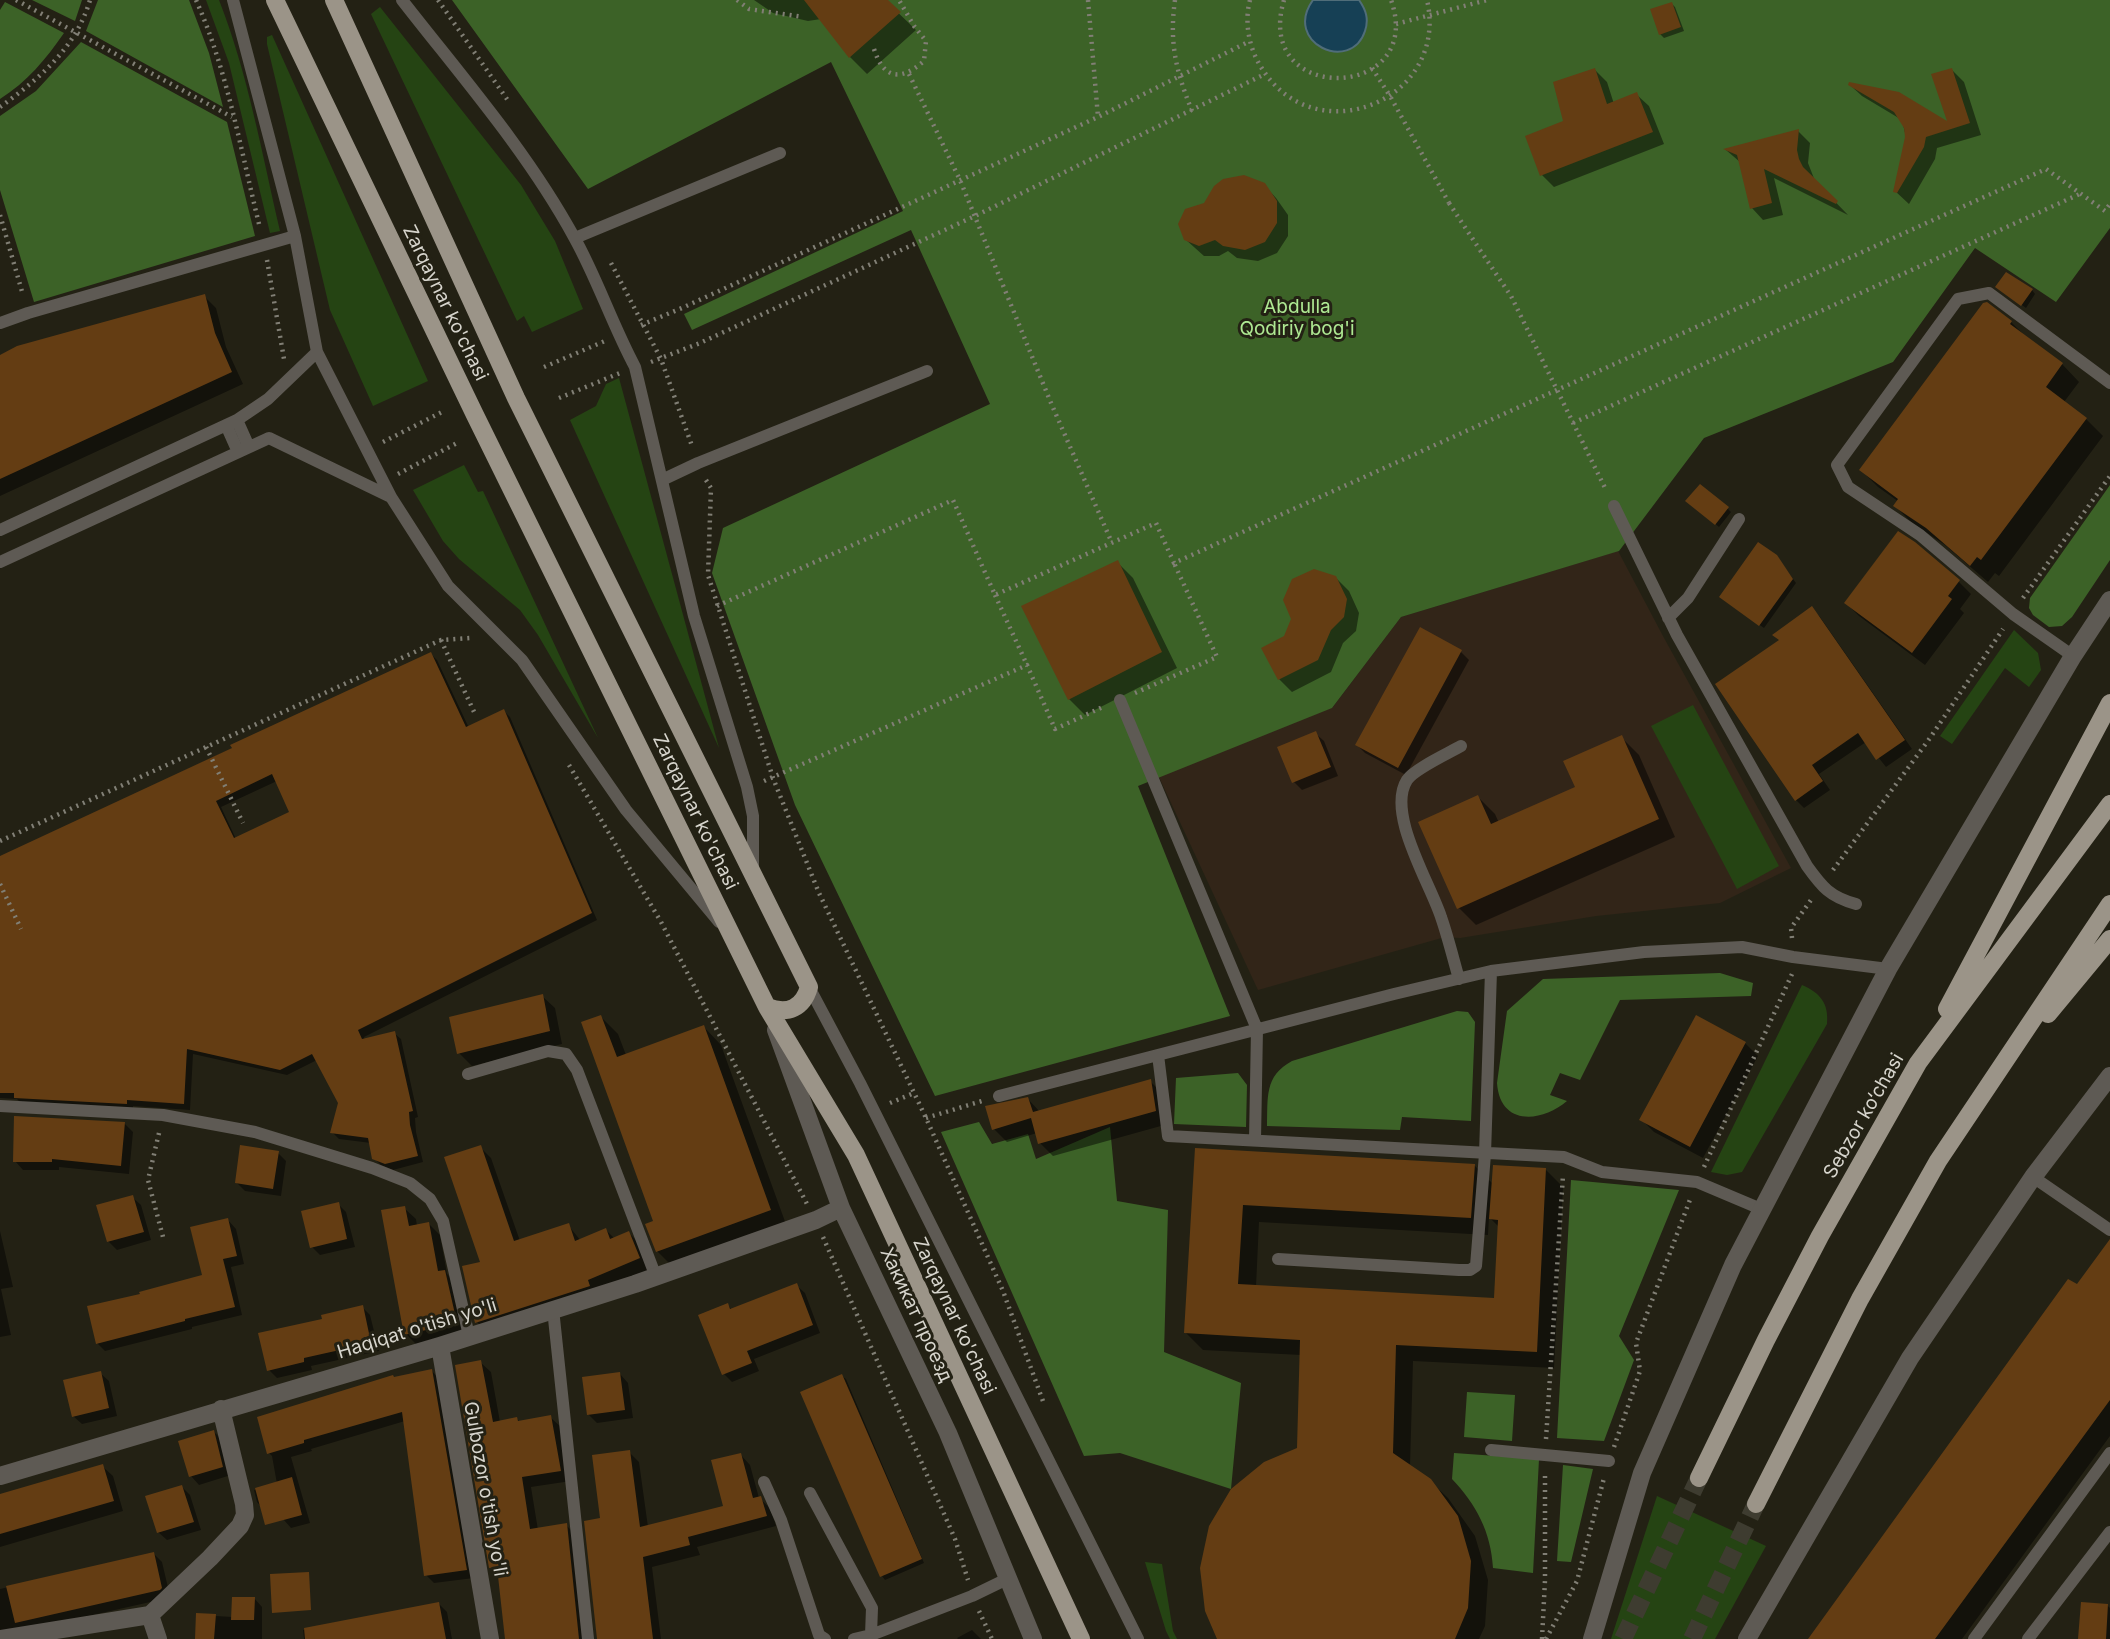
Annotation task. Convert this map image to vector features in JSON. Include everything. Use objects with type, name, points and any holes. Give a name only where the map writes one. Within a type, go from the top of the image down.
[{"type":"main road","name":"Zarqaynar ko'chasi","points":[[275,0],[475,415],[767,1007],[856,1155],[1082,1639]]},
{"type":"main road","name":"Zarqaynar ko'chasi","points":[[334,0],[516,398],[809,987]]},
{"type":"main road","points":[[1918,1063],[2110,703]]},
{"type":"main road","name":"Sebzor ko‘chasi","points":[[1699,1478],[1820,1236],[1918,1063],[2110,804]]},
{"type":"main road","points":[[1756,1504],[1823,1368],[1938,1161],[2110,904]]},
{"type":"main road","points":[[1982,1096],[2110,939]]},
{"type":"main road","points":[[767,1007],[781,1011],[794,1009],[804,1000],[809,987]]},
{"type":"street","points":[[1592,1639],[1642,1473],[1732,1265],[1888,969],[2073,656],[2110,600]]},
{"type":"street","name":"Хакикат проезд","points":[[767,1007],[841,1209],[948,1433],[1033,1639]]},
{"type":"street","points":[[1746,1639],[1910,1358],[2033,1177],[2110,1076]]},
{"type":"street","name":"Haqiqat o'tish yo'li","points":[[0,1476],[440,1346],[656,1277],[841,1209]]},
{"type":"street","name":"Gulbozor o'tish yo'li","points":[[440,1346],[490,1639]]},
{"type":"street","points":[[0,1639],[73,1633],[150,1615],[210,1558],[240,1526],[245,1515],[221,1409]]},
{"type":"street","points":[[150,1615],[158,1639]]},
{"type":"lane","points":[[233,0],[295,236],[317,352],[391,497],[448,586],[522,660],[626,810],[735,940]]},
{"type":"lane","points":[[402,0],[533,169],[575,238],[618,336],[635,367],[694,616],[747,787],[753,816],[753,874]]},
{"type":"lane","points":[[575,238],[780,153]]},
{"type":"lane","points":[[0,323],[295,236]]},
{"type":"lane","points":[[2073,656],[2012,614],[1920,535],[1848,487],[1837,465],[1958,299],[1989,293],[2110,383]]},
{"type":"lane","points":[[0,530],[231,423],[268,399],[317,352]]},
{"type":"lane","points":[[662,480],[927,371]]},
{"type":"lane","points":[[231,423],[243,449]]},
{"type":"lane","points":[[0,562],[269,438],[391,497]]},
{"type":"lane","points":[[1614,506],[1668,618],[1807,866],[1821,886],[1839,900],[1856,904]]},
{"type":"lane","points":[[1668,618],[1688,598],[1739,519]]},
{"type":"lane","points":[[1119,700],[1257,1029],[1255,1140]]},
{"type":"lane","points":[[1459,979],[1441,916],[1408,837],[1401,810],[1403,788],[1408,777],[1461,746]]},
{"type":"lane","points":[[999,1096],[1491,971],[1644,952],[1742,947],[1793,957],[1888,969]]},
{"type":"lane","points":[[1278,1259],[1470,1270],[1476,1266],[1485,1154],[1491,971]]},
{"type":"lane","name":"Zarqaynar ko'chasi","points":[[809,987],[860,1083],[1138,1639]]},
{"type":"lane","points":[[468,1074],[548,1051],[566,1054],[577,1070],[656,1277]]},
{"type":"lane","points":[[1158,1055],[1168,1136],[1564,1157],[1602,1172],[1697,1182],[1761,1209]]},
{"type":"lane","points":[[0,1106],[163,1115],[255,1132],[372,1168],[410,1183],[430,1199],[443,1221],[469,1336]]},
{"type":"lane","points":[[2033,1177],[2110,1230]]},
{"type":"lane","points":[[553,1309],[588,1639]]},
{"type":"lane","points":[[1491,1450],[1609,1461]]},
{"type":"lane","points":[[1974,1639],[2110,1453]]},
{"type":"lane","points":[[764,1482],[781,1520],[818,1635],[825,1639]]},
{"type":"lane","points":[[810,1493],[872,1608],[871,1635]]},
{"type":"lane","points":[[2028,1639],[2110,1532]]},
{"type":"lane","points":[[854,1639],[972,1596],[1007,1579]]},
{"type":"path","points":[[16,0],[232,117]]},
{"type":"path","points":[[0,107],[42,75],[60,56],[76,32],[90,0]]},
{"type":"path","points":[[196,0],[211,37],[264,243],[288,380]]},
{"type":"path","points":[[737,0],[749,9],[803,17]]},
{"type":"path","points":[[874,49],[879,65],[893,75],[909,74],[924,61],[926,41],[899,0]]},
{"type":"path","points":[[1088,0],[1098,117]]},
{"type":"path","points":[[1175,0],[1173,50],[1178,76],[1192,111]]},
{"type":"path","points":[[1250,0],[1250,41],[1265,74],[1291,98],[1323,110],[1358,110],[1390,96],[1402,86],[1421,61],[1430,30],[1427,0]]},
{"type":"path","points":[[1284,0],[1280,16],[1284,44],[1303,68],[1330,79],[1345,79],[1372,68],[1389,49],[1396,24],[1391,0]]},
{"type":"path","points":[[1396,24],[1487,0]]},
{"type":"path","points":[[544,367],[682,308],[1098,117],[1250,41]]},
{"type":"path","points":[[1372,68],[1449,203],[1511,296],[1614,506]]},
{"type":"path","points":[[909,74],[960,180],[1051,403],[1112,543]]},
{"type":"path","points":[[559,398],[661,359],[975,216],[1265,74]]},
{"type":"path","points":[[1174,563],[2046,169],[2105,211],[2110,204]]},
{"type":"path","points":[[1573,423],[2082,193]]},
{"type":"path","points":[[0,215],[28,313]]},
{"type":"path","points":[[594,230],[661,359],[698,463],[710,488],[708,575],[773,778],[820,893],[926,1118],[1003,1291],[1044,1405]]},
{"type":"path","points":[[368,450],[442,412]]},
{"type":"path","points":[[384,482],[459,442]]},
{"type":"path","points":[[1544,1639],[1577,1581],[1609,1461],[1640,1371],[1636,1343],[1697,1182],[1791,979],[1791,928],[1930,738],[2012,614],[2110,476]]},
{"type":"path","points":[[694,616],[953,500],[995,595],[1027,665],[1055,729],[1216,657],[1156,523],[995,595]]},
{"type":"path","points":[[0,841],[440,640],[470,637],[479,645]]},
{"type":"path","points":[[440,640],[475,713]]},
{"type":"path","points":[[747,787],[773,778],[1027,665]]},
{"type":"path","points":[[205,747],[243,823]]},
{"type":"path","points":[[565,758],[661,922],[816,1220],[955,1539],[972,1596],[992,1639]]},
{"type":"path","points":[[0,884],[21,929]]},
{"type":"path","points":[[926,1118],[999,1096]]},
{"type":"path","points":[[163,1115],[148,1180],[163,1237]]},
{"type":"path","points":[[1544,1639],[1545,1453],[1564,1157]]},
{"type":"shaded area","points":[[1618,551],[1791,868],[1720,903],[1596,916],[1460,938],[1445,937],[1258,990],[1159,777],[1333,707],[1401,617]]},
{"type":"green space","points":[[32,0],[82,0],[75,21]]},
{"type":"green space","points":[[98,0],[189,0],[209,53],[223,107],[86,31]]},
{"type":"green space","points":[[206,0],[219,0],[238,56],[280,231],[270,233],[229,63]]},
{"type":"green space","name":"Abdulla Qodiriy bog'i","points":[[452,0],[2110,0],[2110,228],[2056,302],[1975,248],[1893,362],[1704,438],[1619,551],[1401,617],[1332,708],[1138,786],[1230,1016],[935,1096],[795,805],[712,573],[723,528],[990,404],[911,230],[692,330],[684,314],[903,211],[831,62],[588,189]]},
{"type":"green space","points":[[5,2],[64,33],[35,69],[0,99],[0,10]]},
{"type":"green space","points":[[380,7],[521,185],[555,241],[583,309],[532,332],[524,316],[517,321],[371,14]]},
{"type":"green space","points":[[272,35],[428,381],[373,406],[330,310],[267,44],[267,37]]},
{"type":"green space","points":[[81,42],[227,122],[255,236],[34,302],[0,190],[0,116],[36,91]]},
{"type":"green space","points":[[619,378],[719,748],[570,420],[596,406],[606,384]]},
{"type":"green space","points":[[464,465],[478,492],[483,491],[598,738],[538,635],[520,610],[459,559],[443,541],[413,490]]},
{"type":"green space","points":[[2110,485],[2110,560],[2072,617],[2062,626],[2049,627],[2033,615],[2029,608],[2030,598]]},
{"type":"green space","points":[[2014,630],[2038,653],[2041,670],[2029,687],[2005,668],[1952,744],[1940,736]]},
{"type":"green space","points":[[1693,705],[1779,866],[1737,889],[1651,726]]},
{"type":"green space","points":[[1720,973],[1753,983],[1751,996],[1620,1000],[1580,1080],[1560,1073],[1550,1095],[1567,1101],[1546,1114],[1523,1116],[1506,1107],[1500,1097],[1497,1083],[1507,1011],[1543,979]]},
{"type":"green space","points":[[1802,985],[1822,1000],[1827,1024],[1742,1172],[1727,1175],[1711,1172]]},
{"type":"green space","points":[[1457,1011],[1468,1012],[1475,1022],[1471,1121],[1402,1117],[1400,1130],[1267,1126],[1268,1097],[1272,1081],[1283,1067],[1292,1061]]},
{"type":"green space","points":[[1238,1073],[1247,1085],[1246,1127],[1174,1124],[1176,1078]]},
{"type":"green space","points":[[979,1122],[992,1144],[1028,1134],[1036,1159],[1110,1127],[1117,1201],[1168,1210],[1164,1352],[1241,1383],[1231,1489],[1120,1453],[1084,1456],[941,1132]]},
{"type":"green space","points":[[1571,1180],[1679,1190],[1619,1336],[1634,1360],[1604,1441],[1557,1438]]},
{"type":"green space","points":[[1467,1392],[1515,1395],[1512,1441],[1464,1437]]},
{"type":"green space","points":[[1454,1453],[1539,1459],[1533,1573],[1493,1568],[1489,1542],[1481,1519],[1452,1479]]},
{"type":"green space","points":[[1563,1465],[1593,1469],[1571,1562],[1557,1561]]},
{"type":"green space","points":[[1657,1496],[1766,1546],[1715,1639],[1611,1639]]},
{"type":"green space","points":[[1145,1562],[1162,1564],[1173,1631],[1177,1639],[1170,1639],[1166,1631]]},
{"type":"water","points":[[1313,0],[1359,0],[1367,22],[1357,44],[1347,50],[1334,51],[1322,48],[1312,40],[1306,29],[1306,15]]},
{"type":"building","points":[[804,0],[888,0],[901,12],[849,58]]},
{"type":"building","points":[[1672,2],[1681,27],[1659,35],[1650,9]]},
{"type":"building","points":[[1595,68],[1607,104],[1637,92],[1653,132],[1540,176],[1525,136],[1563,121],[1553,82]]},
{"type":"building","points":[[1952,68],[1970,123],[1926,137],[1924,147],[1897,193],[1893,192],[1905,137],[1904,128],[1894,112],[1848,85],[1849,82],[1899,92],[1947,121],[1931,74]]},
{"type":"building","points":[[1799,129],[1797,150],[1803,167],[1838,201],[1836,204],[1764,169],[1772,203],[1750,209],[1737,155],[1723,149]]},
{"type":"building","points":[[1244,175],[1265,183],[1277,201],[1277,223],[1265,242],[1245,250],[1223,246],[1215,240],[1199,246],[1184,240],[1178,224],[1185,209],[1204,203],[1214,186],[1223,179]]},
{"type":"building","points":[[2006,272],[2033,289],[2021,306],[1995,287]]},
{"type":"building","points":[[205,294],[215,333],[232,372],[0,479],[0,355],[17,346]]},
{"type":"building","points":[[1987,302],[2012,321],[2010,324],[2063,363],[2046,387],[2087,418],[1981,560],[1977,557],[1970,566],[1926,528],[1893,506],[1898,499],[1859,470],[1983,303]]},
{"type":"building","points":[[1700,484],[1729,507],[1715,525],[1685,501]]},
{"type":"building","points":[[1898,531],[1960,580],[1948,596],[1952,599],[1912,653],[1844,603]]},
{"type":"building","points":[[1758,542],[1777,555],[1793,579],[1759,626],[1719,597]]},
{"type":"building","points":[[1118,560],[1162,652],[1068,700],[1021,606]]},
{"type":"building","points":[[1314,569],[1336,576],[1347,599],[1344,617],[1331,630],[1318,660],[1278,680],[1261,648],[1284,636],[1291,619],[1283,600],[1292,579]]},
{"type":"building","points":[[1812,606],[1905,740],[1876,760],[1858,733],[1812,765],[1823,781],[1795,801],[1715,684],[1779,640],[1772,635]]},
{"type":"building","points":[[1420,627],[1462,650],[1398,768],[1355,745]]},
{"type":"building","points":[[431,652],[466,727],[504,709],[592,913],[358,1030],[362,1039],[395,1031],[413,1111],[409,1112],[410,1125],[418,1156],[385,1164],[372,1159],[368,1138],[330,1133],[338,1103],[312,1054],[280,1070],[187,1049],[184,1104],[14,1098],[14,1093],[0,1093],[0,856],[232,748],[230,745]],"holes":[[[272,774],[289,812],[234,838],[216,801]]]},
{"type":"building","points":[[1316,731],[1331,767],[1292,783],[1277,747]]},
{"type":"building","points":[[1622,735],[1659,819],[1457,909],[1418,822],[1478,795],[1491,824],[1575,787],[1563,761]]},
{"type":"building","points":[[543,994],[550,1031],[457,1054],[449,1017]]},
{"type":"building","points":[[601,1015],[617,1057],[704,1025],[771,1210],[656,1252],[645,1224],[653,1221],[581,1022]]},
{"type":"building","points":[[1696,1015],[1746,1042],[1690,1147],[1639,1120]]},
{"type":"building","points":[[1151,1079],[1156,1111],[1038,1144],[1031,1118],[992,1130],[985,1106],[1028,1097],[1033,1112]]},
{"type":"building","points":[[14,1116],[125,1122],[121,1166],[52,1159],[52,1162],[13,1162]]},
{"type":"building","points":[[240,1145],[279,1151],[273,1189],[235,1183]]},
{"type":"building","points":[[481,1145],[514,1241],[569,1223],[575,1241],[606,1228],[610,1239],[629,1231],[640,1258],[588,1280],[590,1286],[475,1323],[462,1266],[480,1262],[444,1157]]},
{"type":"building","points":[[1195,1148],[1475,1164],[1471,1218],[1243,1205],[1238,1284],[1494,1298],[1498,1220],[1489,1219],[1493,1165],[1546,1168],[1537,1352],[1396,1345],[1393,1453],[1431,1479],[1458,1516],[1471,1561],[1468,1608],[1455,1639],[1217,1639],[1205,1611],[1200,1568],[1209,1526],[1231,1489],[1264,1462],[1297,1448],[1300,1340],[1184,1333]]},
{"type":"building","points":[[133,1195],[144,1232],[107,1242],[96,1205]]},
{"type":"building","points":[[339,1202],[347,1239],[310,1248],[301,1211]]},
{"type":"building","points":[[405,1206],[409,1226],[429,1222],[438,1271],[445,1270],[457,1323],[404,1335],[381,1210]]},
{"type":"building","points":[[228,1218],[237,1256],[223,1259],[235,1307],[96,1344],[87,1306],[140,1294],[139,1292],[202,1275],[190,1227]]},
{"type":"building","points":[[2110,1239],[2110,1400],[1935,1639],[1808,1639],[2068,1279],[2077,1284]]},
{"type":"building","points":[[797,1283],[813,1325],[747,1351],[752,1363],[722,1375],[698,1315],[728,1303],[730,1309]]},
{"type":"building","points":[[363,1305],[371,1343],[304,1358],[304,1362],[267,1371],[258,1333],[322,1319],[321,1315]]},
{"type":"building","points":[[481,1360],[493,1422],[551,1415],[561,1471],[522,1477],[530,1529],[567,1523],[579,1639],[505,1639],[497,1567],[489,1568],[455,1365]]},
{"type":"building","points":[[432,1369],[467,1570],[424,1576],[402,1412],[304,1440],[304,1443],[267,1454],[257,1417],[393,1375],[394,1377]]},
{"type":"building","points":[[101,1371],[109,1408],[72,1417],[63,1380]]},
{"type":"building","points":[[620,1372],[625,1410],[587,1415],[582,1377]]},
{"type":"building","points":[[842,1374],[922,1559],[880,1577],[800,1392]]},
{"type":"building","points":[[214,1430],[223,1467],[189,1477],[178,1441]]},
{"type":"building","points":[[630,1450],[640,1527],[723,1506],[711,1460],[741,1453],[753,1498],[761,1496],[767,1516],[688,1537],[690,1545],[643,1557],[653,1639],[597,1639],[584,1521],[600,1518],[592,1455]]},
{"type":"building","points":[[103,1464],[114,1501],[0,1534],[0,1494]]},
{"type":"building","points":[[292,1477],[302,1515],[265,1525],[255,1488]]},
{"type":"building","points":[[182,1485],[194,1522],[157,1533],[145,1496]]},
{"type":"building","points":[[154,1552],[162,1588],[160,1590],[15,1623],[6,1586]]},
{"type":"building","points":[[309,1572],[311,1610],[272,1613],[270,1574]]},
{"type":"building","points":[[232,1597],[255,1597],[254,1620],[231,1620]]},
{"type":"building","points":[[439,1602],[446,1639],[305,1639],[304,1628]]},
{"type":"building","points":[[2081,1602],[2108,1604],[2106,1639],[2078,1639]]},
{"type":"building","points":[[196,1613],[216,1614],[214,1639],[195,1639]]},
{"type":"tunnel","points":[[1623,1639],[1699,1478]]},
{"type":"tunnel","points":[[1692,1639],[1756,1504]]}]
